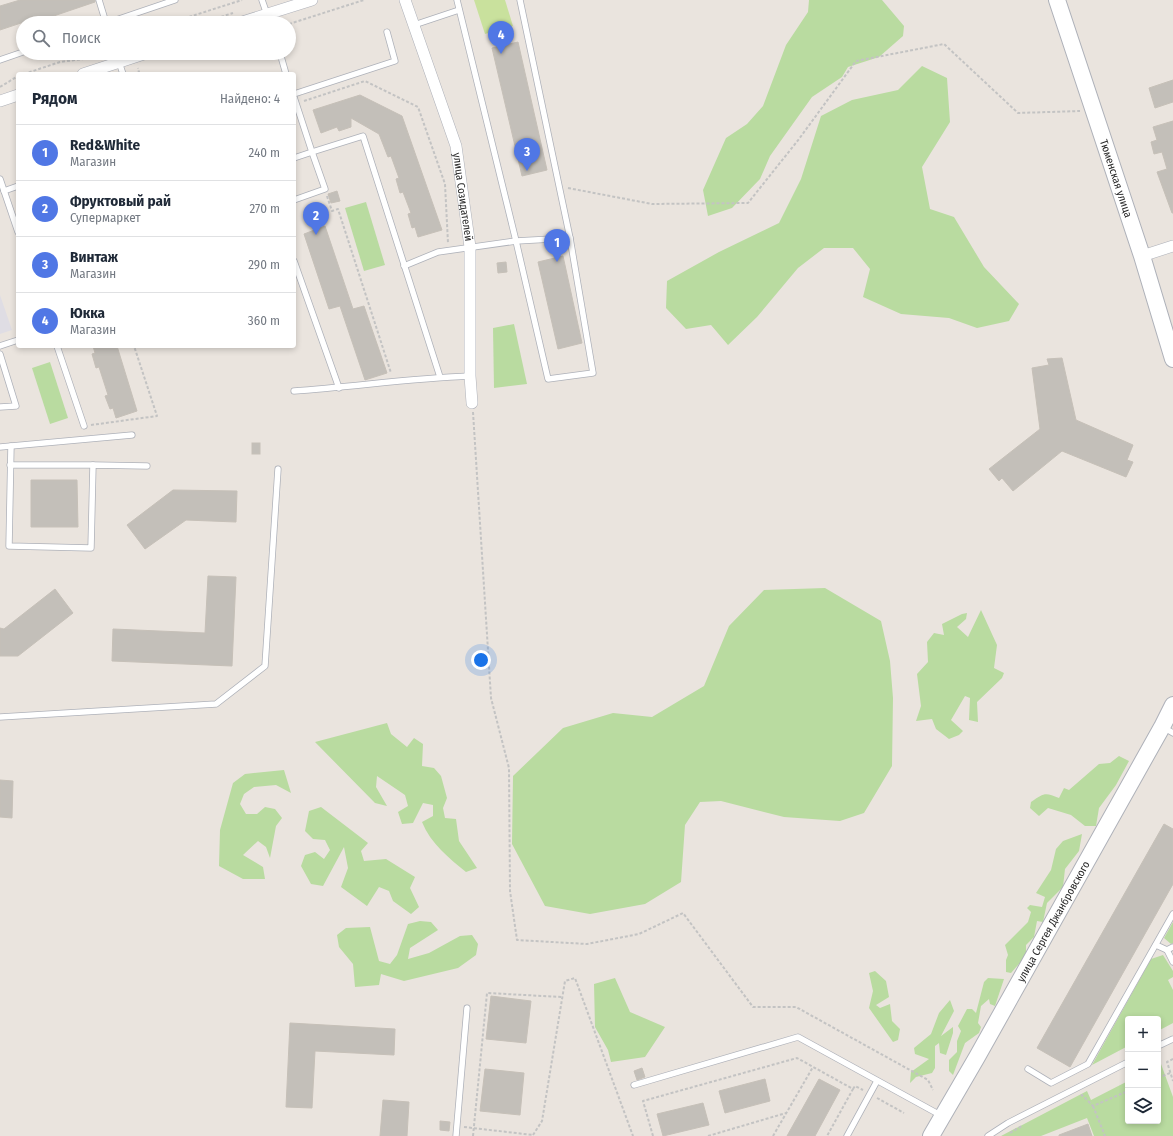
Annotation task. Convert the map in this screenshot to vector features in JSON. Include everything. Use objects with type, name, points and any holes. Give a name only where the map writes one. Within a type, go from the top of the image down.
[{"type":"street","points":[[273,16],[312,0]]},
{"type":"street","name":"улица Созидателей","points":[[405,0],[456,146],[470,247],[470,376],[472,403]]},
{"type":"street","name":"Тюменская улица","points":[[1057,0],[1142,256],[1173,358]]},
{"type":"street","points":[[87,72],[114,60]]},
{"type":"street","points":[[0,101],[16,96]]},
{"type":"street","points":[[1142,256],[1173,246]]},
{"type":"street","name":"улица Сергея Джанбровского","points":[[931,1136],[1168,730],[1173,705]]},
{"type":"lane","points":[[99,0],[105,16]]},
{"type":"lane","points":[[128,16],[175,0]]},
{"type":"lane","points":[[262,0],[267,16]]},
{"type":"lane","points":[[457,0],[548,379],[594,373],[570,238],[520,0]]},
{"type":"lane","points":[[414,25],[459,10]]},
{"type":"lane","points":[[296,94],[396,61],[387,32]]},
{"type":"lane","points":[[0,60],[16,54]]},
{"type":"lane","points":[[119,60],[122,72]]},
{"type":"lane","points":[[282,60],[285,72]]},
{"type":"lane","points":[[296,103],[325,190],[296,199]]},
{"type":"lane","points":[[296,157],[363,136],[440,377]]},
{"type":"lane","points":[[0,180],[16,226]]},
{"type":"lane","points":[[4,191],[16,187]]},
{"type":"lane","points":[[404,266],[438,252],[448,250],[516,241],[570,238]]},
{"type":"lane","points":[[296,267],[339,388]]},
{"type":"lane","points":[[0,346],[16,341]]},
{"type":"lane","points":[[58,348],[84,426]]},
{"type":"lane","points":[[0,354],[16,406],[0,407]]},
{"type":"lane","points":[[294,391],[339,388],[440,377],[470,376]]},
{"type":"lane","points":[[0,446],[132,435]]},
{"type":"lane","points":[[10,446],[9,546],[91,548],[93,465]]},
{"type":"lane","points":[[10,465],[147,466]]},
{"type":"lane","points":[[0,716],[216,704],[265,666],[278,469]]},
{"type":"lane","points":[[1028,1069],[1051,1083],[1088,1064],[1173,914]]},
{"type":"lane","points":[[1156,945],[1166,950],[1173,962]]},
{"type":"lane","points":[[1166,950],[1173,946]]},
{"type":"lane","points":[[456,1136],[468,1008]]},
{"type":"lane","points":[[634,1085],[798,1037],[942,1116]]},
{"type":"lane","points":[[1161,1045],[1173,1039]]},
{"type":"lane","points":[[988,1136],[1008,1123],[1125,1064]]},
{"type":"lane","points":[[847,1136],[877,1080]]},
{"type":"path","points":[[192,16],[242,0]]},
{"type":"path","points":[[296,22],[364,0]]},
{"type":"path","points":[[224,16],[236,12]]},
{"type":"path","points":[[559,186],[652,204],[748,203],[799,139],[856,61],[944,44],[1018,113],[1093,110]]},
{"type":"path","points":[[30,72],[60,62],[76,60]]},
{"type":"path","points":[[0,87],[16,77]]},
{"type":"path","points":[[296,103],[365,81],[418,107],[445,184],[448,250]]},
{"type":"path","points":[[325,190],[332,211],[338,209],[394,382]]},
{"type":"path","points":[[84,426],[157,416],[135,348]]},
{"type":"path","points":[[472,403],[491,698],[509,768],[510,891],[517,940],[587,944],[639,934],[683,913],[753,1007],[796,1007],[928,1080],[933,1090]]},
{"type":"path","points":[[457,1126],[533,1136],[542,1121],[565,980],[575,978],[633,1136]]},
{"type":"path","points":[[473,1136],[487,993],[562,997]]},
{"type":"path","points":[[653,1136],[643,1101],[797,1058],[853,1089],[827,1136]]},
{"type":"path","points":[[1173,1059],[1167,1062],[1173,1081]]},
{"type":"path","points":[[773,1136],[813,1067]]},
{"type":"path","points":[[1161,1077],[1170,1073]]},
{"type":"path","points":[[1093,1106],[1125,1092]]},
{"type":"path","points":[[1075,1098],[1082,1095],[1093,1106],[1105,1136]]},
{"type":"path","points":[[708,1136],[786,1113]]},
{"type":"path","points":[[1004,1136],[1023,1126]]},
{"type":"shaded area","points":[[0,295],[12,330],[0,334]]},
{"type":"green space","points":[[474,0],[505,0],[513,26],[485,34]]},
{"type":"green space","points":[[809,0],[882,0],[904,26],[903,36],[879,57],[848,67],[842,77],[812,97],[770,156],[760,179],[732,208],[708,216],[703,190],[726,138],[747,124],[763,106],[786,45],[808,12]]},
{"type":"green space","points":[[922,66],[947,78],[950,122],[922,167],[930,209],[954,217],[984,267],[1019,304],[1009,321],[977,328],[949,318],[901,314],[863,297],[870,269],[853,248],[824,248],[798,268],[757,317],[728,345],[711,325],[686,329],[666,308],[667,281],[719,252],[779,223],[801,179],[821,116],[852,100],[898,90]]},
{"type":"green space","points":[[366,202],[385,265],[364,271],[345,208]]},
{"type":"green space","points":[[514,324],[527,384],[494,388],[493,328]]},
{"type":"green space","points":[[50,362],[68,418],[50,424],[32,368]]},
{"type":"green space","points":[[825,588],[881,621],[890,661],[893,698],[892,766],[864,813],[840,821],[784,817],[721,801],[700,802],[685,825],[681,882],[645,904],[590,914],[545,906],[512,844],[513,776],[563,728],[613,713],[652,717],[704,686],[729,626],[764,590]]},
{"type":"green space","points":[[981,610],[997,645],[994,668],[1004,673],[1002,678],[977,702],[978,722],[969,720],[970,698],[965,696],[951,720],[963,731],[959,735],[949,739],[936,729],[932,719],[916,721],[921,706],[917,674],[928,662],[927,642],[934,633],[944,635],[942,624],[967,613],[966,619],[957,627],[968,637]]},
{"type":"green space","points":[[387,723],[391,734],[407,747],[414,738],[423,744],[422,766],[434,768],[441,776],[447,798],[443,808],[445,818],[456,819],[459,841],[477,868],[466,872],[441,850],[430,837],[422,822],[433,816],[433,805],[423,803],[413,823],[402,824],[398,812],[408,806],[405,795],[377,776],[376,787],[387,806],[375,803],[315,742]]},
{"type":"green space","points":[[1119,756],[1129,761],[1116,785],[1099,808],[1096,826],[1085,826],[1071,815],[1048,808],[1039,816],[1030,808],[1031,802],[1042,795],[1047,794],[1059,798],[1064,788],[1069,790],[1099,764],[1110,763]]},
{"type":"green space","points":[[284,770],[291,793],[276,785],[254,787],[244,794],[240,804],[246,814],[257,814],[265,807],[275,809],[282,818],[276,826],[270,858],[266,847],[258,841],[243,855],[263,867],[265,879],[243,879],[219,866],[220,830],[233,783],[245,774]]},
{"type":"green space","points":[[321,807],[368,843],[361,851],[364,861],[386,859],[415,877],[410,888],[419,907],[411,914],[393,901],[389,891],[379,887],[367,906],[341,887],[348,868],[344,847],[323,886],[311,884],[301,866],[305,855],[315,852],[324,859],[330,850],[325,840],[313,839],[305,831],[309,811]]},
{"type":"green space","points":[[1082,834],[1079,851],[1065,869],[1063,887],[1047,903],[1043,922],[1037,921],[1034,937],[1026,945],[1026,956],[1011,973],[1006,972],[1006,960],[1008,955],[1005,945],[1028,922],[1031,912],[1027,908],[1030,905],[1042,907],[1045,897],[1036,893],[1051,870],[1056,849],[1063,841]]},
{"type":"green space","points":[[420,921],[431,922],[438,930],[410,948],[408,959],[429,953],[460,936],[472,935],[478,944],[476,955],[458,968],[404,981],[381,974],[379,985],[355,987],[353,964],[339,947],[337,935],[346,928],[370,927],[379,961],[390,964],[397,955],[408,924]]},
{"type":"green space","points":[[1173,922],[1173,943],[1171,944],[1164,938]]},
{"type":"green space","points":[[1163,955],[1173,971],[1173,977],[1168,980],[1173,990],[1173,1023],[1161,1029],[1161,1016],[1125,1016],[1125,1048],[1092,1065],[1151,959]]},
{"type":"green space","points":[[875,971],[886,981],[889,997],[876,1005],[880,1008],[890,1004],[892,1021],[900,1029],[898,1040],[893,1042],[869,1008],[873,991],[869,973]]},
{"type":"green space","points":[[615,978],[630,1012],[665,1027],[645,1057],[611,1062],[608,1050],[595,1027],[594,984]]},
{"type":"green space","points":[[988,978],[1004,979],[995,1006],[990,1004],[989,999],[981,1006],[978,1023],[981,1027],[979,1033],[965,1043],[953,1075],[949,1071],[949,1060],[957,1052],[957,1041],[961,1031],[958,1026],[967,1009],[972,1009],[976,1013],[984,982]]},
{"type":"green space","points":[[950,1000],[954,1011],[941,1036],[953,1027],[953,1033],[946,1055],[940,1053],[939,1043],[935,1046],[935,1068],[932,1073],[916,1077],[910,1083],[911,1072],[929,1059],[915,1054],[914,1048],[931,1034],[939,1013]]},
{"type":"green space","points":[[1161,1064],[1173,1097],[1173,1136],[1094,1136],[1087,1118],[1041,1136],[1001,1136],[1087,1091],[1091,1100],[1125,1083],[1125,1124],[1161,1124]]},
{"type":"building","points":[[20,0],[95,0],[95,2],[54,16],[16,16],[16,25],[0,30],[0,6]]},
{"type":"building","points":[[518,42],[547,170],[522,176],[492,48]]},
{"type":"building","points":[[1173,80],[1173,102],[1155,108],[1149,88]]},
{"type":"building","points":[[360,95],[402,116],[442,230],[418,237],[415,227],[412,228],[408,214],[411,213],[403,192],[400,193],[396,179],[399,178],[391,156],[388,157],[379,134],[351,118],[351,127],[339,131],[337,127],[321,133],[313,110]]},
{"type":"building","points":[[1173,121],[1172,213],[1157,172],[1167,169],[1162,152],[1154,154],[1151,142],[1157,140],[1153,127]]},
{"type":"building","points":[[337,191],[340,201],[331,203],[328,194]]},
{"type":"building","points":[[325,226],[353,309],[364,306],[387,373],[365,380],[340,306],[329,309],[304,234]]},
{"type":"building","points":[[563,256],[582,343],[558,349],[538,262]]},
{"type":"building","points":[[506,262],[507,272],[498,273],[497,263]]},
{"type":"building","points":[[94,348],[118,348],[137,411],[116,418],[113,408],[110,409],[105,396],[108,395],[99,367],[96,368],[92,354],[95,353]]},
{"type":"building","points":[[1062,358],[1076,420],[1133,445],[1127,460],[1133,462],[1126,477],[1062,451],[1013,491],[1002,478],[999,481],[989,469],[1040,429],[1032,368],[1049,365],[1047,359]]},
{"type":"building","points":[[252,443],[260,443],[260,454],[252,454]]},
{"type":"building","points":[[31,480],[77,480],[78,527],[31,527]]},
{"type":"building","points":[[173,490],[237,491],[236,522],[186,520],[145,549],[127,525]]},
{"type":"building","points":[[208,576],[236,577],[232,666],[112,661],[113,629],[205,633]]},
{"type":"building","points":[[55,589],[73,613],[18,656],[0,656],[0,628],[4,629]]},
{"type":"building","points":[[0,780],[13,781],[12,818],[0,817]]},
{"type":"building","points":[[1164,824],[1173,829],[1173,884],[1070,1067],[1037,1048]]},
{"type":"building","points":[[491,996],[531,1001],[526,1043],[486,1039]]},
{"type":"building","points":[[290,1023],[395,1029],[394,1055],[315,1051],[312,1108],[286,1107]]},
{"type":"building","points":[[642,1068],[645,1077],[637,1080],[634,1071]]},
{"type":"building","points":[[485,1069],[524,1073],[520,1115],[480,1111]]},
{"type":"building","points":[[765,1079],[770,1101],[725,1113],[719,1091]]},
{"type":"building","points":[[819,1079],[840,1090],[815,1136],[787,1136]]},
{"type":"building","points":[[383,1100],[409,1102],[407,1136],[380,1136]]},
{"type":"building","points":[[703,1103],[709,1125],[663,1136],[657,1114]]},
{"type":"building","points":[[440,1121],[450,1122],[449,1131],[440,1130]]},
{"type":"building","points":[[1088,1124],[1092,1136],[1059,1136],[1059,1135]]},
{"type":"place","name":"Юкка","points":[[501,54]]},
{"type":"place","name":"Винтаж","points":[[527,171]]},
{"type":"place","name":"Фруктовый рай","points":[[316,235]]},
{"type":"place","name":"Red&White","points":[[557,262]]}]
